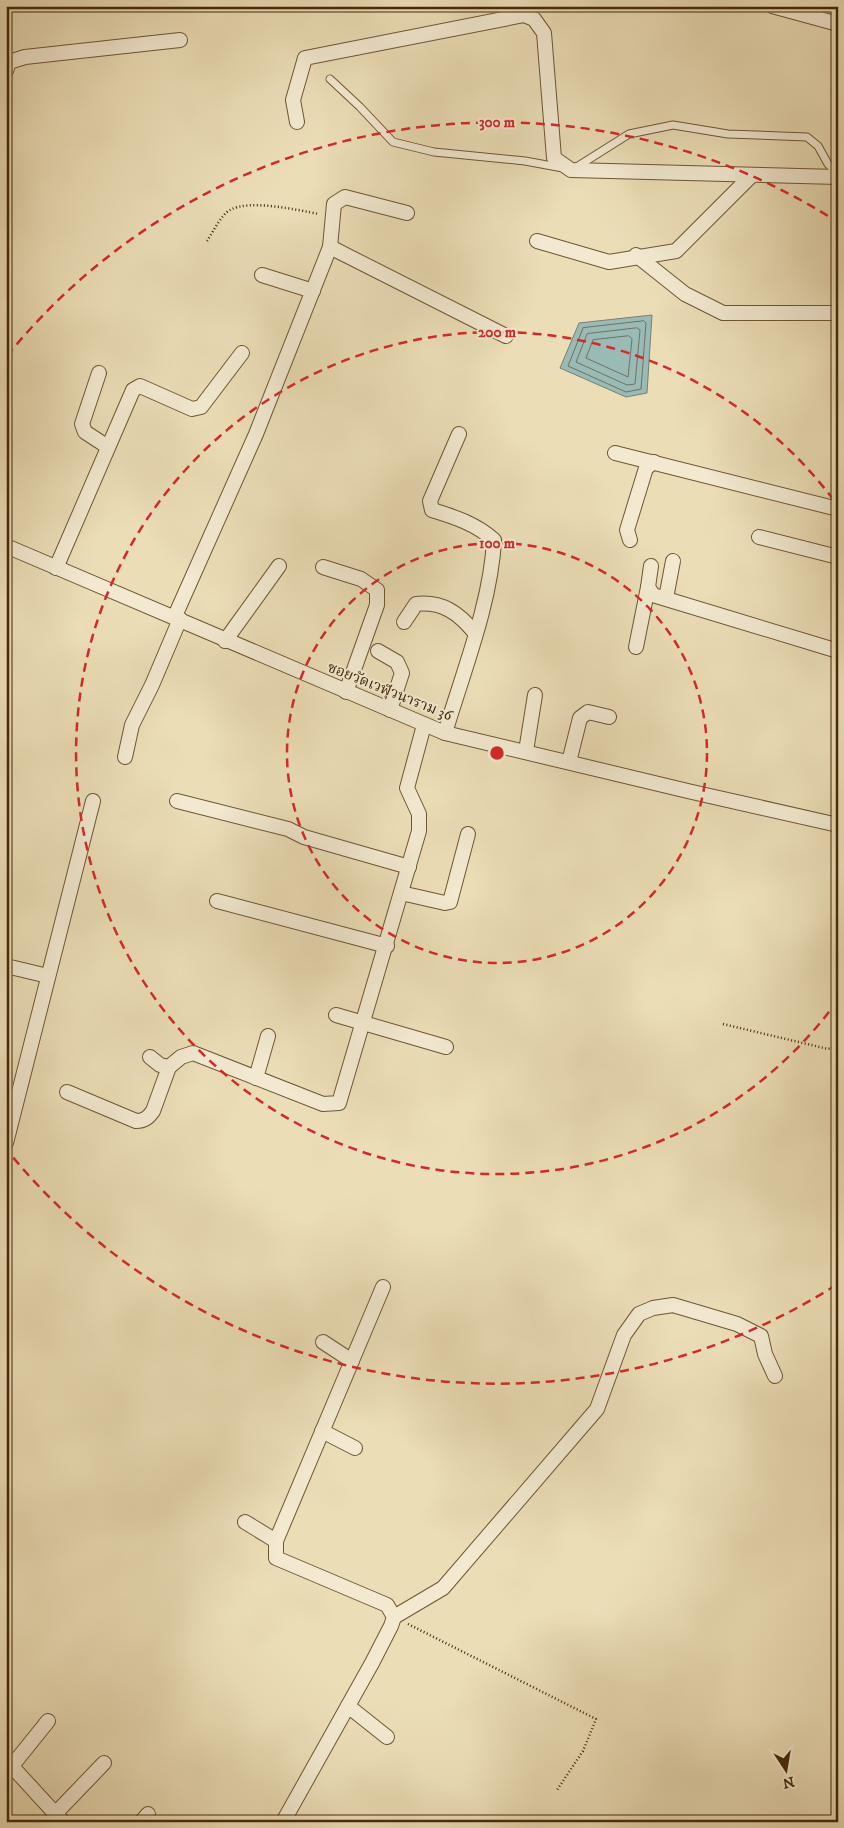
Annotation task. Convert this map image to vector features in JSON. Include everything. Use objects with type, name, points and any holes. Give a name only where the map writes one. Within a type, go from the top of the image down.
[{"type":"street","points":[[772,6],[838,24]]},
{"type":"street","points":[[297,122],[293,100],[305,58],[524,16],[534,19],[544,33],[554,158],[571,170],[838,176]]},
{"type":"street","points":[[6,71],[9,62],[25,57],[180,40]]},
{"type":"street","points":[[537,241],[609,262],[676,251],[752,175]]},
{"type":"street","points":[[125,757],[132,725],[152,685],[177,618],[256,434],[330,247],[334,204],[345,197],[407,213]]},
{"type":"street","points":[[330,247],[506,336]]},
{"type":"street","points":[[638,256],[685,294],[723,313],[838,313]]},
{"type":"street","points":[[262,275],[313,291]]},
{"type":"street","points":[[56,568],[133,390],[140,386],[192,409],[201,407],[242,353]]},
{"type":"street","points":[[99,373],[82,424],[85,432],[108,447]]},
{"type":"street","points":[[445,733],[487,596],[493,567],[494,540],[483,530],[453,516],[432,510],[430,501],[459,434]]},
{"type":"street","points":[[615,453],[838,509]]},
{"type":"street","points":[[630,540],[627,530],[646,468],[654,462]]},
{"type":"street","points":[[759,538],[838,556]]},
{"type":"street","name":"ซอยวัดเวฬุวนาราม 36","points":[[6,546],[177,618],[225,641],[445,733],[838,825]]},
{"type":"street","points":[[666,598],[673,561]]},
{"type":"street","points":[[225,641],[279,566]]},
{"type":"street","points":[[636,647],[651,566]]},
{"type":"street","points":[[323,567],[361,579],[377,590],[378,605],[346,692]]},
{"type":"street","points":[[648,587],[653,595],[838,651]]},
{"type":"street","points":[[404,622],[416,604],[429,602],[460,614],[475,632]]},
{"type":"street","points":[[378,651],[397,662],[402,673],[390,710]]},
{"type":"street","points":[[526,751],[535,695]]},
{"type":"street","points":[[570,762],[580,718],[588,712],[609,717]]},
{"type":"street","points":[[67,1092],[136,1121],[141,1121],[150,1116],[153,1111],[169,1067],[181,1058],[193,1053],[323,1104],[339,1103],[419,831],[419,814],[407,788],[424,725]]},
{"type":"street","points":[[178,800],[288,830],[304,837],[409,867]]},
{"type":"street","points":[[6,1143],[92,802]]},
{"type":"street","points":[[401,893],[446,903],[450,902],[468,834]]},
{"type":"street","points":[[218,901],[386,946]]},
{"type":"street","points":[[6,966],[48,976]]},
{"type":"street","points":[[336,1015],[446,1047]]},
{"type":"street","points":[[256,1078],[268,1036]]},
{"type":"street","points":[[150,1057],[160,1065],[169,1067]]},
{"type":"street","points":[[383,1287],[352,1361],[328,1433],[276,1541],[276,1558],[387,1606],[394,1616]]},
{"type":"street","points":[[283,1822],[348,1706],[391,1626],[394,1616],[443,1588],[597,1409],[624,1335],[639,1314],[653,1308],[673,1305],[737,1324],[762,1336],[765,1354],[775,1376]]},
{"type":"street","points":[[323,1342],[352,1361]]},
{"type":"street","points":[[328,1433],[351,1445]]},
{"type":"street","points":[[245,1522],[276,1541]]},
{"type":"street","points":[[348,1706],[387,1737]]},
{"type":"street","points":[[48,1721],[8,1765],[57,1819],[104,1763]]},
{"type":"lane","points":[[330,79],[393,142],[434,152],[525,161],[571,170],[629,134],[673,125],[728,134],[807,137],[818,146],[828,164],[838,176]]},
{"type":"path","points":[[207,241],[228,211],[240,206],[288,208],[333,217]]},
{"type":"path","points":[[723,1024],[828,1049],[838,1046]]},
{"type":"path","points":[[394,1616],[596,1719],[584,1751],[557,1790]]},
{"type":"water","points":[[652,315],[647,393],[626,397],[560,368],[579,323]]}]
